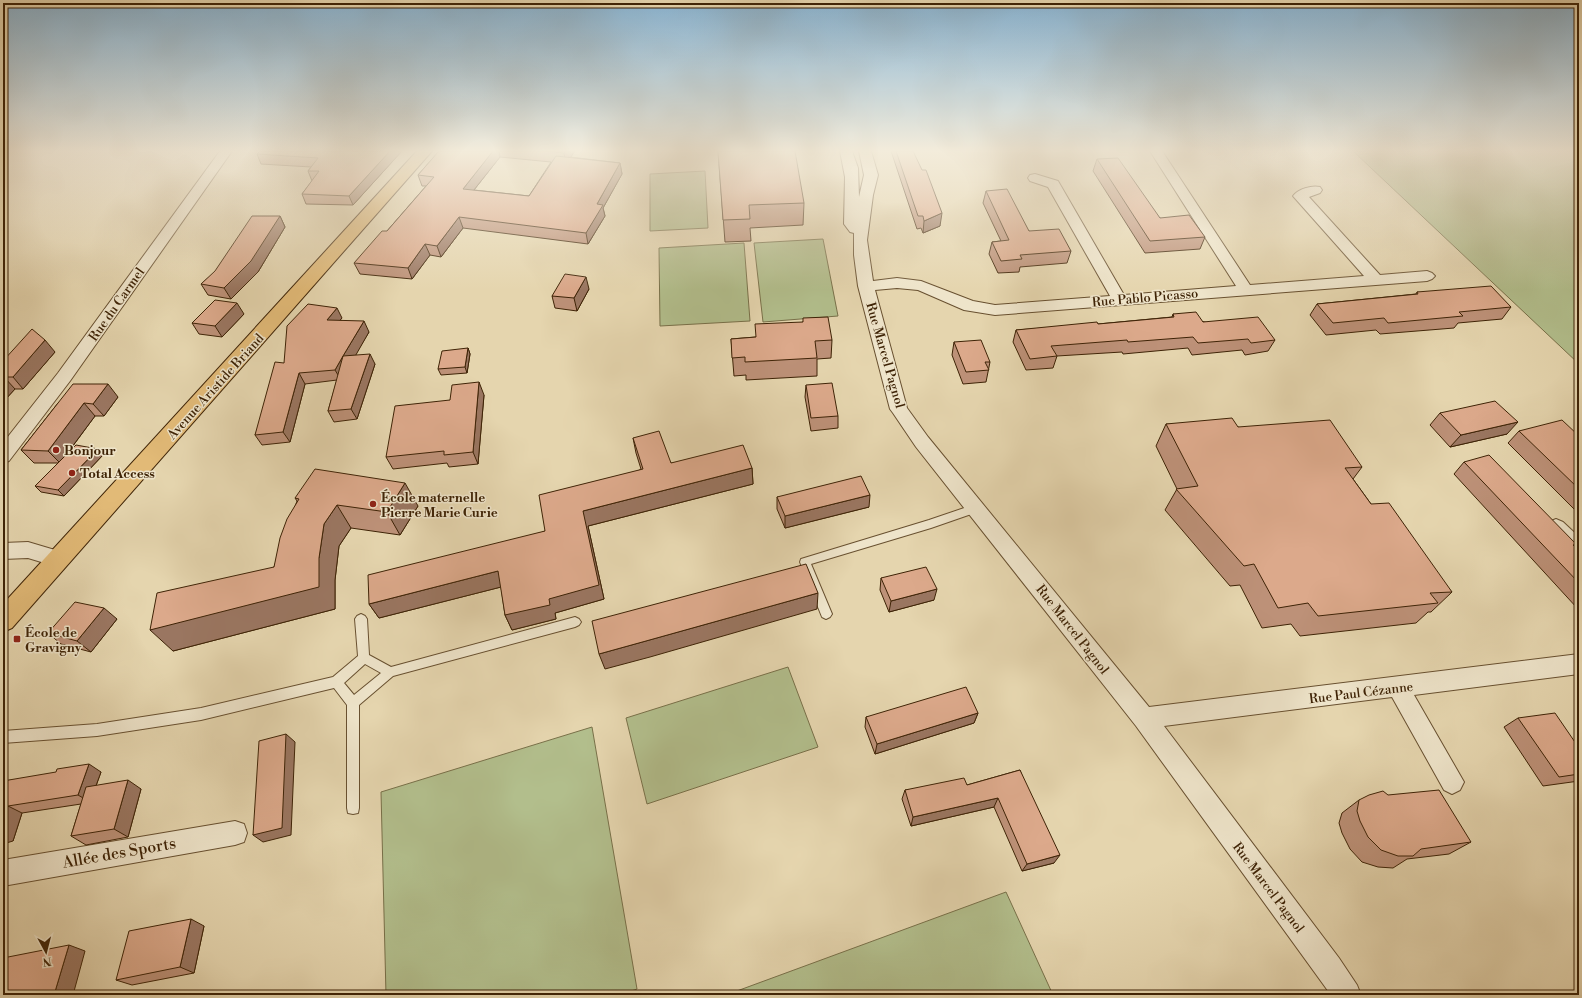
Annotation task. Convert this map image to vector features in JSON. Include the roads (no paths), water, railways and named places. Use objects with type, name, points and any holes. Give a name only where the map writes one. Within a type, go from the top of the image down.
[{"type":"main road","name":"Avenue Aristide Briand","points":[[3,620],[248,350],[384,198]]},
{"type":"street","name":"Rue du Carmel","points":[[3,456],[64,377],[193,198]]},
{"type":"street","name":"Rue Marcel Pagnol","points":[[852,198],[851,224],[861,237]]},
{"type":"street","name":"Rue Marcel Pagnol","points":[[866,198],[861,237],[861,255],[866,286],[899,408],[922,442],[1144,718],[1330,968],[1347,995]]},
{"type":"street","points":[[1061,198],[1119,299]]},
{"type":"street","points":[[1186,198],[1246,290]]},
{"type":"street","points":[[1301,198],[1375,280]]},
{"type":"street","name":"Rue Pablo Picasso","points":[[866,286],[897,283],[921,286],[970,306],[995,310],[1119,299],[1427,276]]},
{"type":"street","points":[[1546,517],[1579,550]]},
{"type":"street","points":[[3,551],[28,550],[58,558]]},
{"type":"street","name":"Rue Paul Cézanne","points":[[1144,718],[1398,688],[1579,664]]},
{"type":"street","points":[[1398,688],[1452,782]]},
{"type":"street","name":"Allée des Sports","points":[[3,873],[235,833]]},
{"type":"lane","points":[[826,614],[805,562],[931,524],[976,508]]},
{"type":"lane","points":[[361,619],[364,658]]},
{"type":"lane","points":[[353,703],[390,672],[575,622]]},
{"type":"lane","points":[[364,658],[390,672]]},
{"type":"lane","points":[[3,738],[97,730],[201,714],[336,682],[364,658]]},
{"type":"lane","points":[[336,682],[353,703],[353,808]]},
{"type":"place","name":"Bonjour","points":[[56,450]]},
{"type":"place","name":"Total Access","points":[[72,473]]},
{"type":"place","name":"École maternelle Pierre Marie Curie","points":[[373,504]]},
{"type":"place","name":"École de Gravigny","points":[[17,639]]}]
